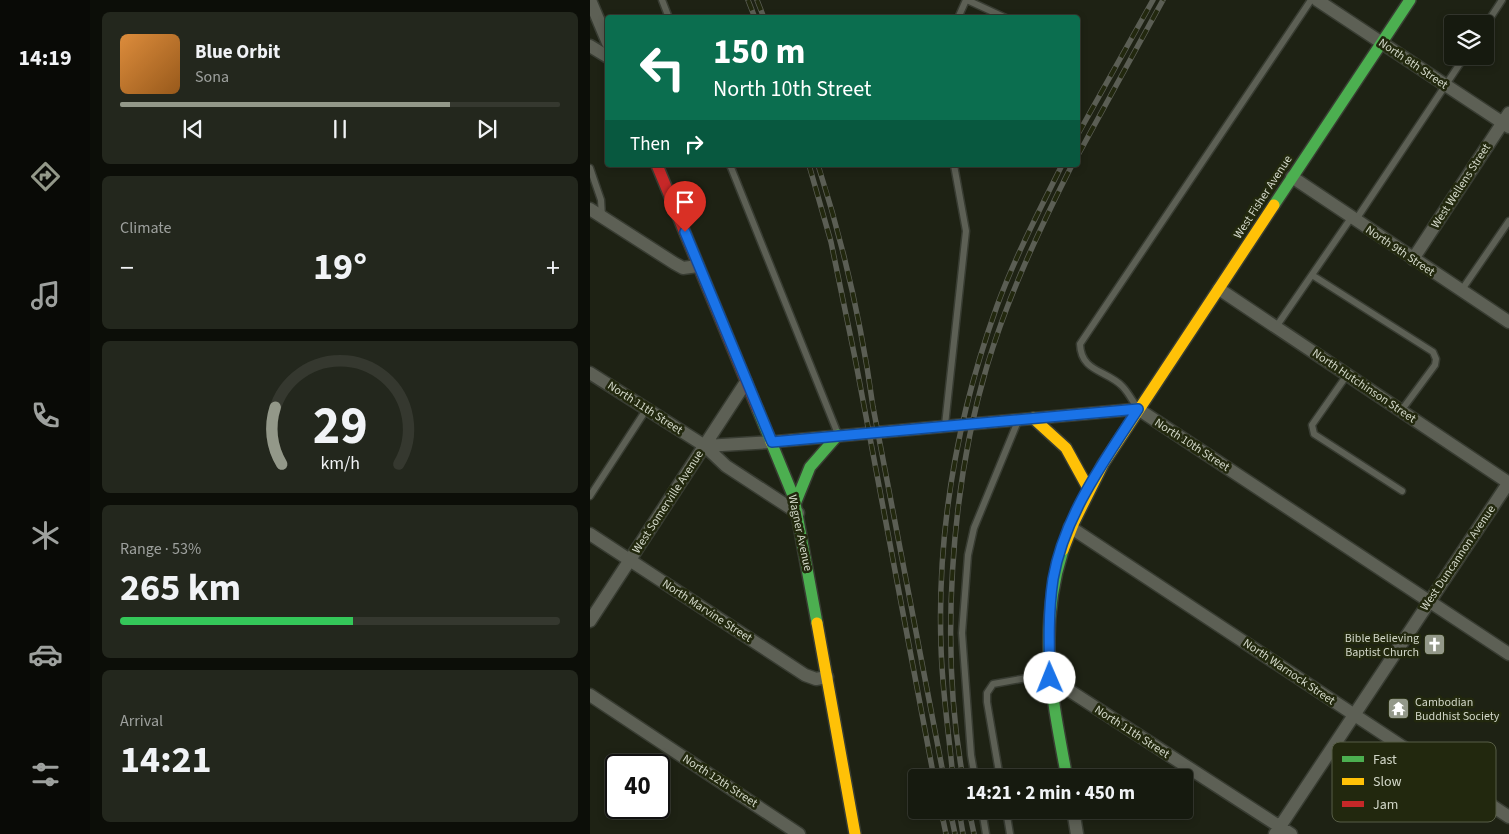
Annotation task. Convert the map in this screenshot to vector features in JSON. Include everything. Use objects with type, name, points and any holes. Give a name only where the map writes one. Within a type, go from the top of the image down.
[{"type":"street","name":"North 8th Street","points":[[1317,0],[1445,86],[1507,121]]},
{"type":"street","name":"West Fisher Avenue","points":[[1066,769],[1050,676],[1048,629],[1053,578],[1070,526],[1088,488],[1138,409],[1410,0]]},
{"type":"street","points":[[590,2],[605,36]]},
{"type":"street","points":[[590,46],[605,55]]},
{"type":"street","name":"West Wellens Street","points":[[1413,260],[1507,121]]},
{"type":"street","name":"Wagner Avenue","points":[[658,167],[772,442],[797,508],[855,834]]},
{"type":"street","name":"North 9th Street","points":[[1292,178],[1509,322]]},
{"type":"street","points":[[590,209],[682,268],[698,266]]},
{"type":"street","name":"North Hutchinson Street","points":[[1219,289],[1509,482]]},
{"type":"street","name":"North 11th Street","points":[[590,372],[704,446],[726,466],[797,508]]},
{"type":"street","name":"West Somerville Avenue","points":[[590,620],[746,382]]},
{"type":"street","points":[[704,446],[772,442],[1138,409]]},
{"type":"street","name":"North 10th Street","points":[[1138,409],[1509,654]]},
{"type":"street","points":[[1033,418],[1062,440],[1073,454],[1088,488]]},
{"type":"street","points":[[797,508],[801,484],[810,467],[838,435]]},
{"type":"street","name":"West Duncannon Avenue","points":[[1336,742],[1352,715],[1509,482]]},
{"type":"street","name":"North Warnock Street","points":[[1070,526],[1394,742]]},
{"type":"street","name":"North Marvine Street","points":[[590,534],[805,676],[816,679],[827,677]]},
{"type":"street","name":"North 11th Street","points":[[1050,676],[1282,832]]},
{"type":"street","name":"North 12th Street","points":[[590,696],[799,834]]},
{"type":"street","name":"West Duncannon Avenue","points":[[1282,832],[1332,748]]},
{"type":"street","name":"North Warnock Street","points":[[1496,809],[1509,817]]},
{"type":"street","points":[[1074,819],[1077,834]]},
{"type":"lane","points":[[662,0],[668,15]]},
{"type":"lane","points":[[960,15],[967,0],[1000,15]]},
{"type":"lane","points":[[1138,409],[1122,386],[1084,362],[1080,344],[1310,0]]},
{"type":"lane","points":[[1492,15],[1502,0]]},
{"type":"lane","points":[[1276,327],[1353,220],[1459,65]]},
{"type":"lane","points":[[731,167],[838,435]]},
{"type":"lane","points":[[944,426],[966,231],[954,167]]},
{"type":"lane","points":[[590,168],[601,200],[602,217]]},
{"type":"lane","points":[[1462,291],[1509,221]]},
{"type":"lane","points":[[1312,275],[1433,352],[1436,360],[1435,365],[1401,411]]},
{"type":"lane","points":[[1347,375],[1312,425],[1311,430],[1314,434],[1402,491]]},
{"type":"lane","points":[[590,496],[646,410]]},
{"type":"lane","points":[[973,769],[962,633],[968,554],[974,528],[1018,420]]},
{"type":"lane","points":[[998,769],[987,702],[988,689],[993,684],[1050,676]]},
{"type":"lane","points":[[984,819],[986,834]]},
{"type":"lane","points":[[1008,819],[1010,834]]},
{"type":"railway","points":[[748,0],[754,15]]},
{"type":"railway","points":[[757,0],[763,15]]},
{"type":"railway","points":[[1080,130],[1153,0]]},
{"type":"railway","points":[[1080,151],[1163,0]]},
{"type":"railway","points":[[810,167],[831,242],[855,358],[932,769]]},
{"type":"railway","points":[[819,167],[836,224],[857,315],[942,769]]},
{"type":"railway","points":[[952,769],[943,679],[941,603],[943,559],[953,473],[971,388],[997,306],[1019,252],[1061,167]]},
{"type":"railway","points":[[962,769],[952,677],[951,625],[952,571],[964,465],[974,414],[1004,314],[1036,239],[1071,167]]},
{"type":"railway","points":[[943,819],[946,834]]},
{"type":"railway","points":[[952,819],[955,834]]},
{"type":"railway","points":[[960,819],[963,834]]},
{"type":"railway","points":[[971,819],[974,834]]},
{"type":"traffic: fast","points":[[1274,205],[1410,0]]},
{"type":"traffic: fast","points":[[758,410],[794,498],[817,623]]},
{"type":"traffic: fast","points":[[795,504],[810,467],[838,435]]},
{"type":"traffic: fast","points":[[1063,550],[1055,580],[1049,636],[1052,692],[1065,769]]},
{"type":"traffic: slow","points":[[1063,550],[1074,522],[1103,464],[1274,205]]},
{"type":"traffic: slow","points":[[771,442],[1138,409]]},
{"type":"traffic: slow","points":[[1033,418],[1066,448],[1088,488]]},
{"type":"traffic: slow","points":[[817,623],[855,834]]},
{"type":"traffic: jam","points":[[658,167],[758,410]]},
{"type":"place","name":"Bible Believing Baptist Church","points":[[1435,645]]},
{"type":"place","name":"Cambodian Buddhist Society","points":[[1399,709]]},
{"type":"route","points":[[685,232],[772,442],[1138,409],[1100,467],[1070,526],[1053,578],[1048,629],[1050,678]]}]
